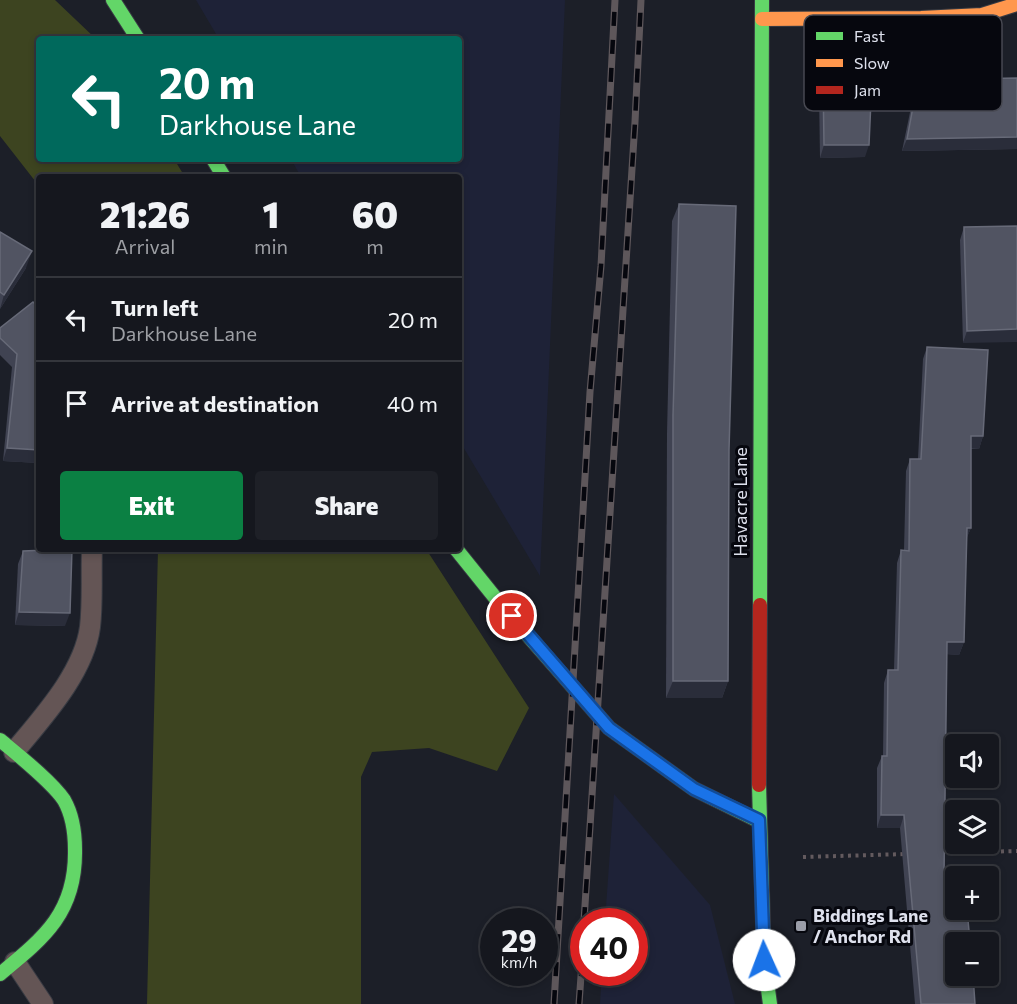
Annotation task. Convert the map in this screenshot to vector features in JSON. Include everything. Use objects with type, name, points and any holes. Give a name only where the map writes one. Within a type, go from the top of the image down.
[{"type":"street","points":[[113,0],[136,36]]},
{"type":"street","name":"Havacre Lane","points":[[762,0],[759,820],[764,960],[770,1004]]},
{"type":"street","points":[[982,15],[1017,4]]},
{"type":"street","points":[[762,19],[804,19]]},
{"type":"street","points":[[458,552],[497,600],[609,728],[694,789],[759,820]]},
{"type":"street","points":[[7,746],[35,770],[64,801],[74,833],[76,863],[71,893],[58,921],[34,947],[7,968]]},
{"type":"lane","points":[[7,746],[52,705],[82,656],[90,629],[92,552]]},
{"type":"lane","points":[[7,968],[43,1004]]},
{"type":"path","points":[[935,853],[1017,851]]},
{"type":"path","points":[[761,858],[912,854]]},
{"type":"shaded area","points":[[196,0],[565,0],[540,576],[462,445],[462,174],[299,174],[293,162],[462,162],[462,36],[217,36]]},
{"type":"shaded area","points":[[614,794],[710,905],[735,1004],[600,1004],[601,986],[648,986],[648,908],[606,908]]},
{"type":"green space","points":[[0,0],[55,0],[93,36],[36,36],[36,162],[176,162],[183,174],[36,174],[36,182],[0,136]]},
{"type":"green space","points":[[158,552],[428,552],[529,708],[497,771],[429,748],[372,752],[361,777],[361,1004],[147,1004]]},
{"type":"building","points":[[1002,78],[1017,78],[1017,137],[907,139],[912,111],[1002,111]]},
{"type":"building","points":[[823,111],[871,111],[869,145],[824,145]]},
{"type":"building","points":[[679,204],[736,206],[729,450],[728,681],[673,681],[673,416]]},
{"type":"building","points":[[1017,226],[1017,329],[967,331],[964,227]]},
{"type":"building","points":[[0,232],[32,251],[4,295],[0,292]]},
{"type":"building","points":[[33,302],[36,305],[36,450],[7,448],[17,354],[0,338],[0,328]]},
{"type":"building","points":[[927,347],[988,350],[983,436],[971,436],[971,528],[967,528],[964,642],[947,642],[945,734],[945,920],[968,920],[969,932],[945,932],[945,986],[974,986],[975,1004],[921,1004],[904,815],[881,815],[882,756],[887,756],[888,670],[898,670],[901,550],[909,551],[910,459],[921,459]]},
{"type":"building","points":[[23,551],[72,552],[70,613],[19,612]]},
{"type":"railway","points":[[554,1004],[590,392],[601,266],[615,0]]},
{"type":"railway","points":[[585,908],[641,0]]},
{"type":"railway","points":[[579,1004],[580,986]]},
{"type":"traffic: fast","points":[[113,0],[136,36]]},
{"type":"traffic: fast","points":[[760,605],[762,0]]},
{"type":"traffic: fast","points":[[215,162],[222,174]]},
{"type":"traffic: fast","points":[[458,552],[497,600],[609,728],[694,789],[759,821]]},
{"type":"traffic: fast","points":[[0,740],[43,777],[64,800],[72,824],[75,850],[74,872],[64,907],[44,935],[0,974]]},
{"type":"traffic: fast","points":[[759,785],[764,960],[770,1004]]},
{"type":"traffic: slow","points":[[982,15],[1017,4]]},
{"type":"traffic: slow","points":[[762,19],[804,19]]},
{"type":"traffic: jam","points":[[759,785],[760,605]]},
{"type":"place","name":"Biddings Lane / Anchor Rd","points":[[801,926]]},
{"type":"route","points":[[512,616],[609,728],[694,789],[759,820],[764,960]]}]
